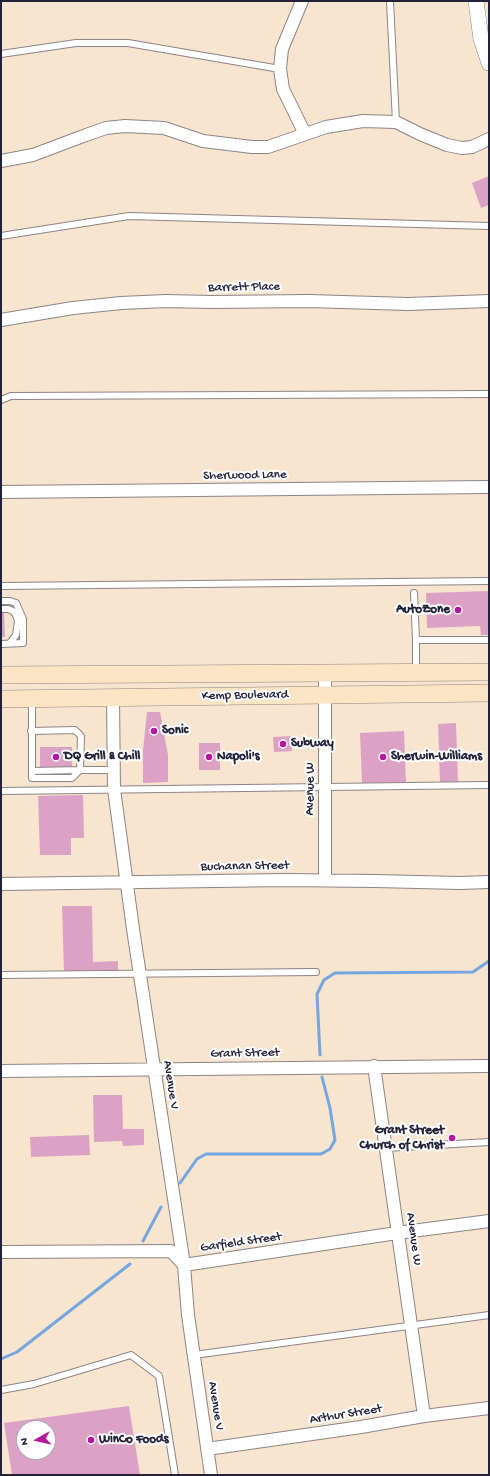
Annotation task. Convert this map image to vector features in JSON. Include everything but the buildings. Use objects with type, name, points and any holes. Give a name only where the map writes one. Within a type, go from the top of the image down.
[{"type":"main road","name":"Kemp Boulevard","points":[[1,675],[489,672]]},
{"type":"main road","points":[[113,698],[114,675]]},
{"type":"main road","name":"Kemp Boulevard","points":[[1,699],[489,693]]},
{"type":"street","points":[[302,1],[282,49],[280,70],[284,89],[305,134]]},
{"type":"street","points":[[476,1],[482,39],[489,63]]},
{"type":"street","points":[[1,161],[33,155],[106,128],[125,126],[164,128],[203,141],[252,147],[268,147],[326,127],[350,122],[396,122],[447,145],[462,148],[472,147],[489,139]]},
{"type":"street","name":"Barrett Place","points":[[1,320],[73,308],[121,303],[166,301],[309,301],[408,304],[489,301]]},
{"type":"street","name":"Sherwood Lane","points":[[1,492],[489,487]]},
{"type":"street","name":"Avenue W","points":[[325,673],[325,880]]},
{"type":"street","name":"Avenue V","points":[[113,698],[114,789],[153,1070],[184,1265],[188,1315],[211,1475]]},
{"type":"street","name":"Buchanan Street","points":[[1,884],[325,880],[421,883],[489,882]]},
{"type":"street","name":"Avenue W","points":[[374,1066],[424,1416]]},
{"type":"street","name":"Grant Street","points":[[1,1071],[489,1066]]},
{"type":"street","name":"Garfield Street","points":[[1,1252],[171,1251],[184,1265],[397,1233],[489,1221]]},
{"type":"street","name":"Arthur Street","points":[[207,1449],[361,1427],[424,1416],[489,1408]]},
{"type":"lane","points":[[390,1],[396,122]]},
{"type":"lane","points":[[1,54],[76,44],[128,43],[280,70]]},
{"type":"lane","points":[[1,236],[129,216],[489,226]]},
{"type":"lane","points":[[1,400],[11,396],[489,394]]},
{"type":"lane","points":[[1,586],[489,582]]},
{"type":"lane","points":[[414,592],[416,673]]},
{"type":"lane","points":[[1,601],[16,603],[23,619],[23,643],[1,644]]},
{"type":"lane","points":[[1,609],[8,609],[12,611],[16,615],[18,621],[16,635],[10,643]]},
{"type":"lane","points":[[416,640],[489,640]]},
{"type":"lane","points":[[31,731],[75,730],[80,736],[80,770],[72,778],[32,778],[31,731],[32,699]]},
{"type":"lane","points":[[80,770],[114,770]]},
{"type":"lane","points":[[1,790],[489,785]]},
{"type":"lane","points":[[1,975],[316,972]]},
{"type":"lane","points":[[386,1148],[489,1142]]},
{"type":"lane","points":[[194,1355],[489,1315]]},
{"type":"lane","points":[[1,1390],[34,1384],[131,1355],[159,1376],[175,1475]]},
{"type":"waterway","points":[[320,1055],[317,994],[324,980],[335,973],[473,972],[489,961]]},
{"type":"waterway","points":[[180,1183],[197,1159],[206,1154],[321,1154],[330,1149],[335,1140],[330,1108],[322,1077]]},
{"type":"waterway","points":[[143,1241],[161,1207]]},
{"type":"waterway","points":[[1,1359],[17,1352],[130,1264]]},
{"type":"place","name":"AutoZone","points":[[458,610]]},
{"type":"place","name":"Sonic","points":[[154,731]]},
{"type":"place","name":"Subway","points":[[283,744]]},
{"type":"place","name":"DQ Grill & Chill","points":[[56,757]]},
{"type":"place","name":"Napoli's","points":[[209,757]]},
{"type":"place","name":"Sherwin-Williams","points":[[383,757]]},
{"type":"place","name":"Grant Street Church of Christ","points":[[452,1138]]},
{"type":"place","name":"WinCo Foods","points":[[91,1440]]}]
